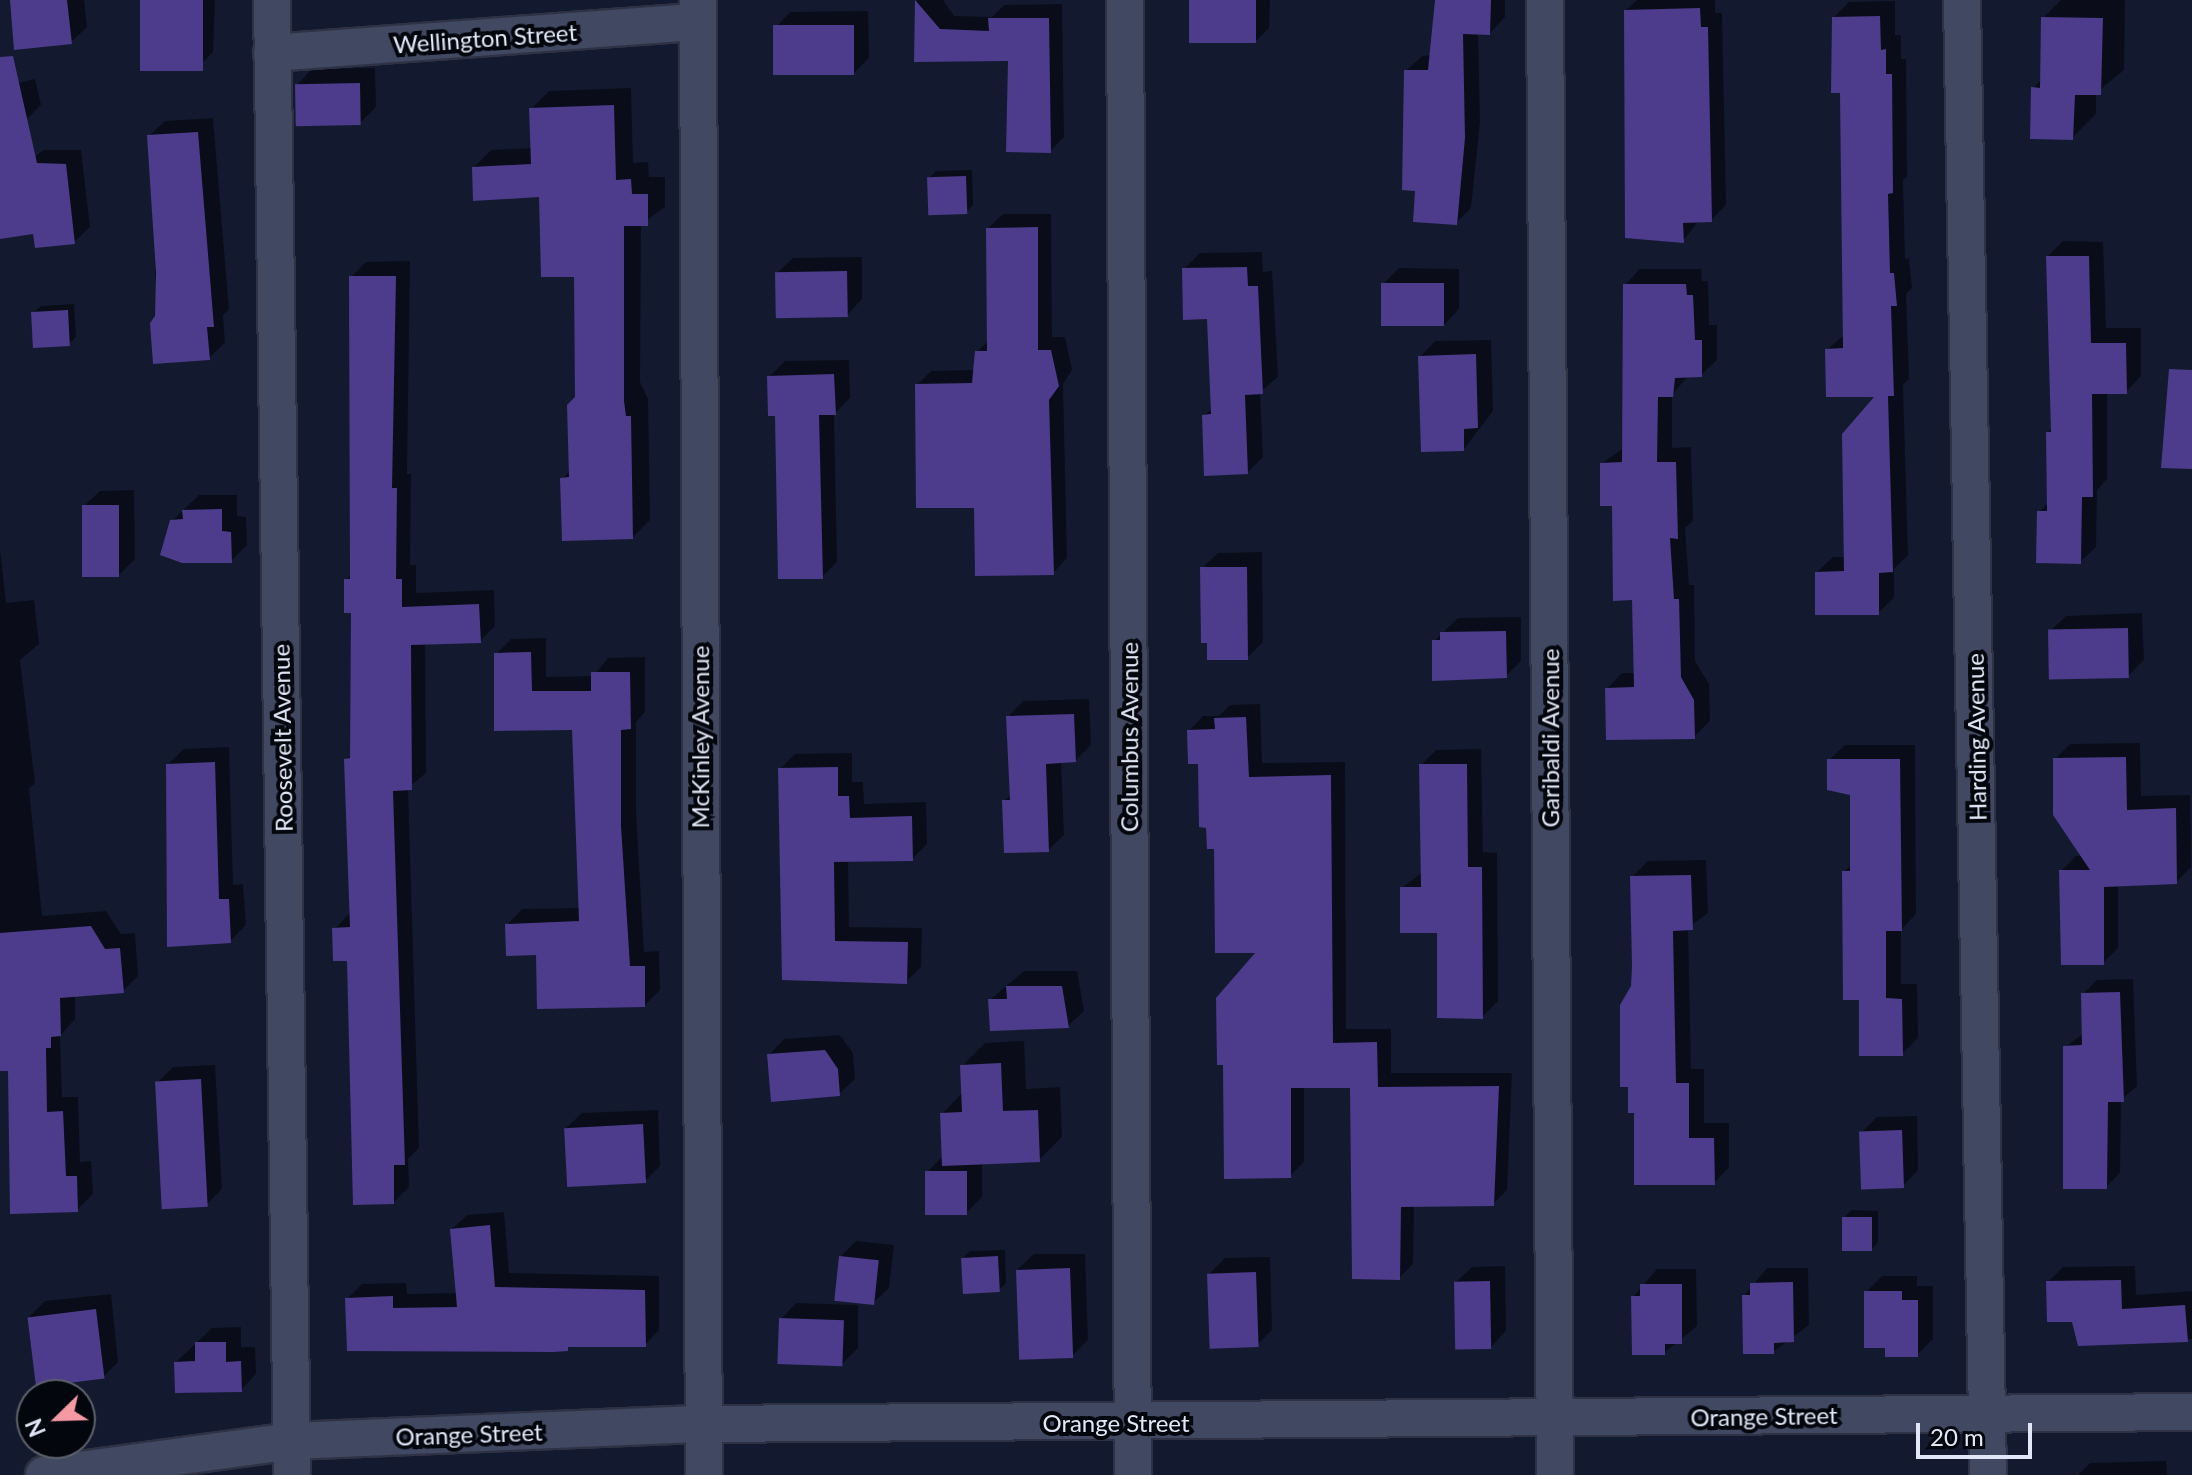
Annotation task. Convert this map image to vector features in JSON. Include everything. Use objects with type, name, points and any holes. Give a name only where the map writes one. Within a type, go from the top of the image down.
[{"type":"street","name":"Roosevelt Avenue","points":[[272,0],[292,1458]]},
{"type":"street","name":"Columbus Avenue","points":[[1125,0],[1133,1475]]},
{"type":"street","name":"Garibaldi Avenue","points":[[1545,0],[1555,1475]]},
{"type":"street","name":"Harding Avenue","points":[[1962,0],[1988,1475]]},
{"type":"street","name":"Wellington Street","points":[[272,53],[698,11]]},
{"type":"street","name":"McKinley Avenue","points":[[698,11],[704,1475]]},
{"type":"street","name":"Orange Street","points":[[44,1475],[703,1424],[1133,1423],[2192,1412]]},
{"type":"building","points":[[10,0],[67,0],[72,44],[14,50]]},
{"type":"building","points":[[140,0],[203,0],[203,71],[140,71]]},
{"type":"building","points":[[915,0],[940,29],[989,31],[988,18],[1049,18],[1051,153],[1006,152],[1008,61],[914,62]]},
{"type":"building","points":[[1189,0],[1256,0],[1256,43],[1189,43]]},
{"type":"building","points":[[1435,0],[1491,0],[1490,35],[1463,34],[1465,138],[1457,225],[1413,222],[1415,191],[1402,190],[1404,70],[1428,70]]},
{"type":"building","points":[[1700,8],[1701,27],[1708,27],[1712,222],[1683,223],[1684,243],[1625,238],[1624,10]]},
{"type":"building","points":[[1880,16],[1881,50],[1886,49],[1886,74],[1892,74],[1893,193],[1888,194],[1890,273],[1894,273],[1897,306],[1891,306],[1894,396],[1888,396],[1893,572],[1879,573],[1879,615],[1815,615],[1815,572],[1844,571],[1842,434],[1874,397],[1826,397],[1825,349],[1843,348],[1840,93],[1831,93],[1832,17]]},
{"type":"building","points":[[2041,17],[2103,18],[2101,95],[2075,95],[2073,140],[2030,139],[2031,87],[2040,88]]},
{"type":"building","points":[[773,25],[854,25],[854,75],[773,75]]},
{"type":"building","points":[[13,56],[37,163],[66,164],[75,244],[35,248],[33,234],[0,239],[0,57]]},
{"type":"building","points":[[360,83],[361,125],[296,126],[295,84]]},
{"type":"building","points":[[614,105],[616,180],[631,179],[632,194],[648,194],[648,226],[624,226],[624,401],[626,416],[631,416],[633,539],[562,541],[560,478],[569,477],[567,405],[575,397],[574,277],[541,277],[539,197],[473,201],[472,167],[531,164],[529,108]]},
{"type":"building","points":[[198,132],[214,327],[207,327],[210,360],[153,364],[150,323],[155,316],[156,274],[147,135]]},
{"type":"building","points":[[966,176],[967,214],[928,215],[927,177]]},
{"type":"building","points":[[1038,227],[1038,350],[1051,350],[1059,386],[1049,400],[1054,575],[975,576],[974,508],[916,508],[915,384],[972,383],[975,351],[987,351],[986,228]]},
{"type":"building","points":[[2046,256],[2089,256],[2091,343],[2126,343],[2127,394],[2092,394],[2093,497],[2082,497],[2081,564],[2036,563],[2037,511],[2047,511],[2046,432],[2051,432]]},
{"type":"building","points":[[1247,267],[1248,286],[1258,286],[1263,394],[1245,395],[1248,474],[1204,476],[1202,415],[1211,414],[1207,319],[1183,320],[1182,268]]},
{"type":"building","points":[[847,271],[848,317],[776,318],[775,272]]},
{"type":"building","points":[[349,276],[396,276],[392,488],[397,488],[396,579],[402,579],[402,607],[479,604],[481,643],[411,645],[412,790],[393,791],[405,1165],[394,1165],[394,1204],[353,1205],[347,961],[333,961],[332,928],[350,927],[344,759],[350,758],[351,613],[344,613],[344,579],[350,579]]},
{"type":"building","points":[[1381,283],[1444,283],[1444,326],[1381,326]]},
{"type":"building","points":[[1623,284],[1686,284],[1687,295],[1693,295],[1695,340],[1702,340],[1702,377],[1675,378],[1673,397],[1658,397],[1657,462],[1676,462],[1678,539],[1670,538],[1674,599],[1679,599],[1681,677],[1694,700],[1695,739],[1606,740],[1605,688],[1634,687],[1632,600],[1613,601],[1612,506],[1600,506],[1600,463],[1622,462]]},
{"type":"building","points":[[68,310],[70,346],[33,348],[31,312]]},
{"type":"building","points":[[1476,354],[1478,428],[1464,429],[1464,451],[1421,452],[1418,356]]},
{"type":"building","points":[[2169,369],[2192,370],[2192,469],[2161,468]]},
{"type":"building","points":[[834,374],[836,415],[819,415],[823,579],[778,579],[775,416],[768,416],[767,376]]},
{"type":"building","points":[[82,505],[119,505],[119,577],[82,577]]},
{"type":"building","points":[[222,509],[222,531],[231,532],[232,563],[182,563],[160,555],[170,520],[183,519],[182,510]]},
{"type":"building","points":[[1200,567],[1247,567],[1248,660],[1207,660],[1207,643],[1201,643]]},
{"type":"building","points":[[2128,628],[2129,678],[2049,679],[2048,629]]},
{"type":"building","points":[[1506,631],[1507,678],[1432,681],[1432,640],[1440,640],[1440,632]]},
{"type":"building","points":[[531,652],[532,691],[591,691],[591,672],[630,672],[631,729],[621,730],[621,826],[630,966],[645,966],[645,1007],[537,1009],[536,955],[506,956],[505,924],[579,921],[572,730],[494,731],[494,653]]},
{"type":"building","points":[[1074,714],[1076,762],[1046,764],[1049,852],[1004,853],[1002,800],[1010,800],[1006,716]]},
{"type":"building","points":[[1246,717],[1249,777],[1331,775],[1333,1043],[1377,1042],[1378,1087],[1499,1086],[1494,1206],[1401,1207],[1400,1280],[1352,1279],[1350,1088],[1291,1088],[1291,1178],[1224,1179],[1223,1065],[1217,1065],[1216,998],[1255,953],[1215,953],[1214,849],[1207,849],[1206,828],[1199,827],[1198,764],[1188,764],[1187,730],[1215,729],[1214,718]]},
{"type":"building","points":[[2126,757],[2127,810],[2176,808],[2177,884],[2104,887],[2104,965],[2061,965],[2059,870],[2090,870],[2053,815],[2053,758]]},
{"type":"building","points":[[1827,759],[1900,759],[1902,931],[1886,931],[1886,998],[1902,999],[1903,1056],[1859,1056],[1859,1000],[1843,1000],[1842,871],[1850,871],[1850,795],[1827,790]]},
{"type":"building","points":[[215,762],[219,899],[229,899],[231,943],[167,947],[166,764]]},
{"type":"building","points":[[1419,764],[1467,764],[1468,867],[1482,867],[1483,1019],[1437,1018],[1437,933],[1400,933],[1400,887],[1421,887]]},
{"type":"building","points":[[838,767],[838,796],[849,796],[850,818],[912,816],[913,861],[834,862],[835,941],[908,942],[907,984],[782,980],[778,768]]},
{"type":"building","points":[[1691,875],[1693,930],[1673,931],[1676,1083],[1689,1083],[1689,1138],[1714,1138],[1715,1185],[1634,1185],[1634,1113],[1628,1113],[1628,1087],[1620,1087],[1620,1005],[1631,986],[1632,966],[1630,876]]},
{"type":"building","points":[[91,926],[105,949],[120,948],[124,993],[60,998],[61,1036],[51,1037],[51,1048],[46,1048],[47,1112],[63,1111],[66,1176],[77,1176],[78,1212],[10,1214],[8,1071],[0,1071],[0,933]]},
{"type":"building","points":[[1006,986],[1062,986],[1069,1028],[990,1031],[988,999],[1007,999]]},
{"type":"building","points":[[2120,992],[2124,1102],[2108,1102],[2107,1189],[2063,1189],[2063,1046],[2082,1045],[2081,993]]},
{"type":"building","points":[[825,1050],[838,1069],[840,1096],[771,1102],[767,1054]]},
{"type":"building","points":[[1001,1063],[1003,1111],[1038,1110],[1040,1162],[942,1166],[940,1113],[962,1112],[960,1065]]},
{"type":"building","points":[[201,1079],[208,1207],[162,1209],[155,1081]]},
{"type":"building","points":[[643,1124],[646,1183],[567,1187],[564,1128]]},
{"type":"building","points":[[1902,1130],[1904,1188],[1861,1189],[1859,1132]]},
{"type":"building","points":[[925,1171],[967,1171],[967,1215],[925,1215]]},
{"type":"building","points":[[1842,1217],[1872,1217],[1872,1251],[1842,1251]]},
{"type":"building","points":[[490,1225],[495,1287],[645,1290],[646,1347],[568,1347],[568,1351],[553,1352],[347,1351],[345,1298],[393,1296],[393,1308],[457,1307],[450,1229]]},
{"type":"building","points":[[839,1256],[879,1260],[874,1305],[834,1301]]},
{"type":"building","points":[[998,1256],[1000,1292],[963,1294],[961,1258]]},
{"type":"building","points":[[1070,1268],[1073,1358],[1019,1360],[1016,1270]]},
{"type":"building","points":[[1256,1272],[1259,1347],[1210,1349],[1207,1274]]},
{"type":"building","points":[[2121,1280],[2122,1309],[2185,1305],[2188,1342],[2078,1346],[2072,1322],[2047,1322],[2046,1281]]},
{"type":"building","points":[[1490,1281],[1491,1349],[1455,1350],[1454,1282]]},
{"type":"building","points":[[1793,1282],[1794,1342],[1774,1343],[1774,1354],[1743,1354],[1742,1295],[1750,1295],[1750,1283]]},
{"type":"building","points":[[1640,1284],[1682,1284],[1682,1344],[1665,1344],[1665,1355],[1632,1355],[1631,1296],[1640,1296]]},
{"type":"building","points":[[1864,1291],[1902,1291],[1902,1300],[1918,1300],[1918,1357],[1885,1357],[1885,1348],[1864,1348]]},
{"type":"building","points":[[96,1309],[105,1378],[35,1379],[28,1317]]},
{"type":"building","points":[[779,1318],[844,1320],[842,1366],[777,1364]]},
{"type":"building","points":[[195,1342],[226,1342],[226,1362],[241,1361],[242,1392],[175,1393],[174,1362],[195,1361]]}]
